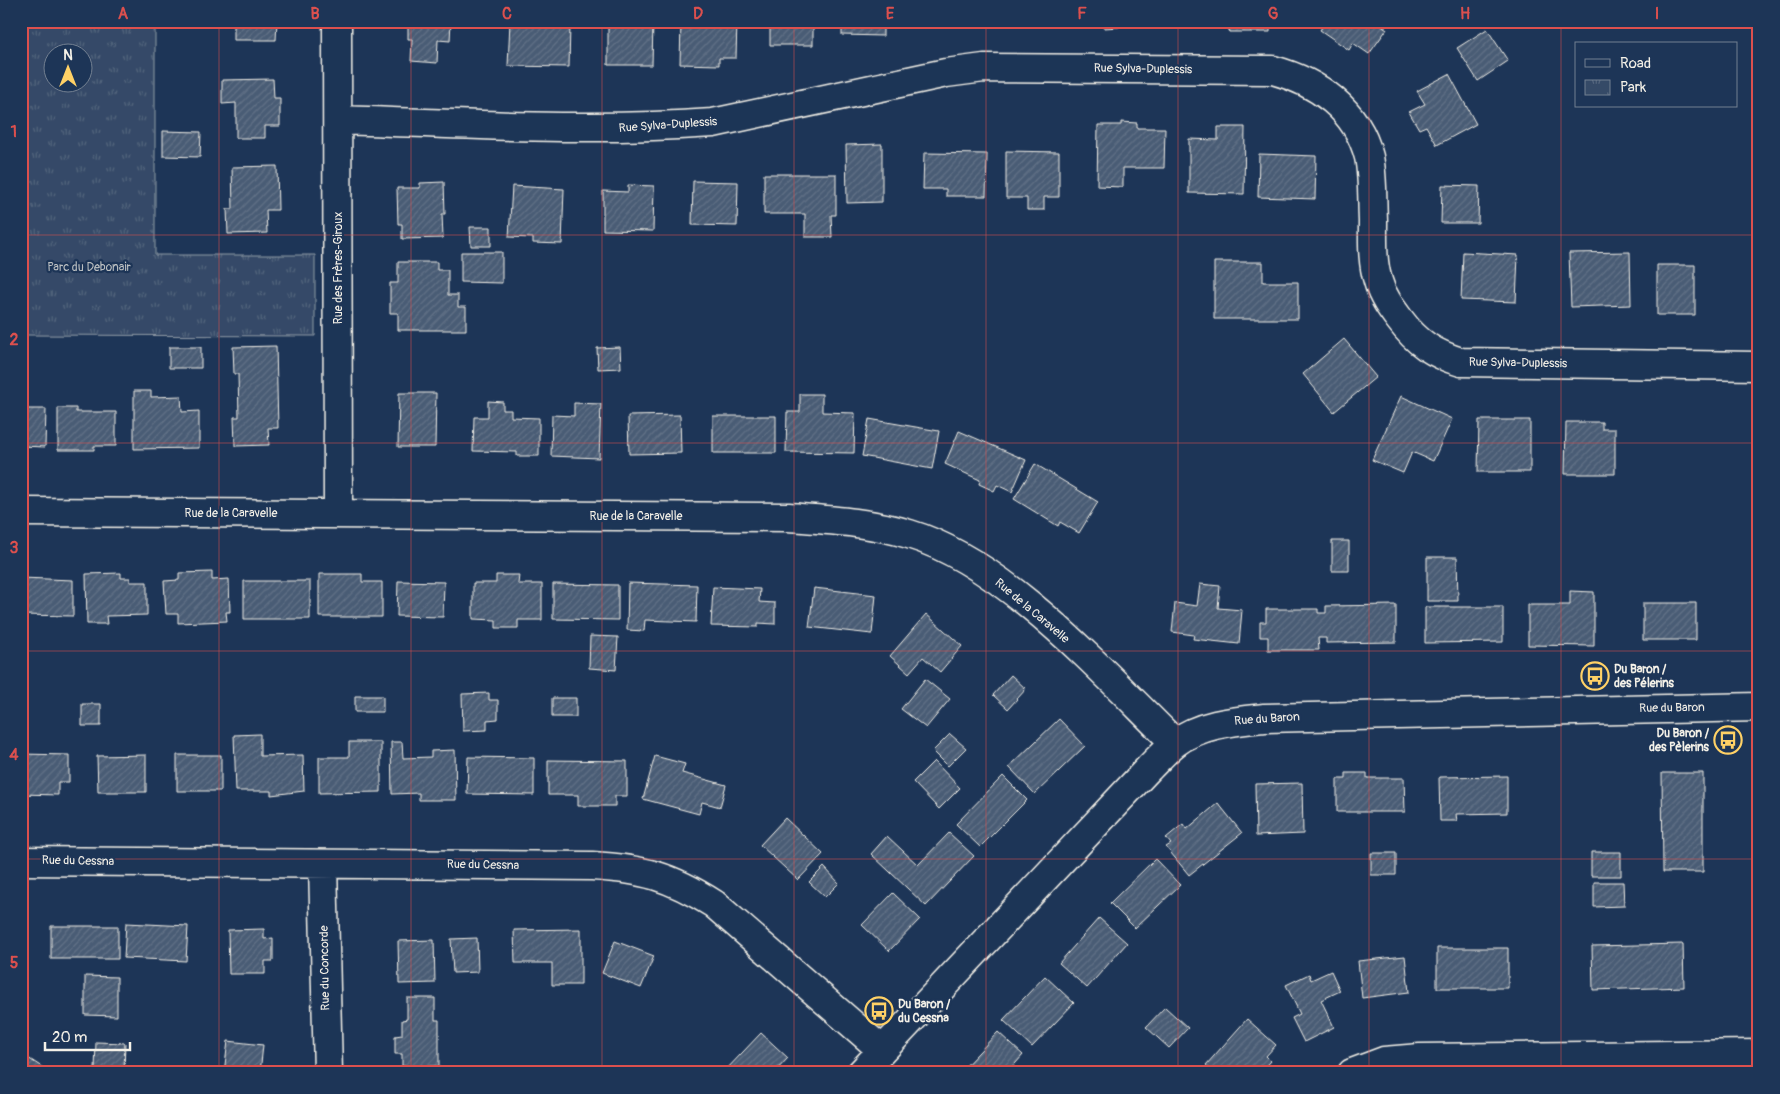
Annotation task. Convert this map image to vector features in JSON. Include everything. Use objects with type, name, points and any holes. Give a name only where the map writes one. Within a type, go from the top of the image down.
[{"type":"street","name":"Rue des Frères-Giroux","points":[[337,21],[338,514]]},
{"type":"street","name":"Rue Sylva-Duplessis","points":[[338,120],[608,128],[674,126],[713,123],[946,73],[984,68],[1273,70],[1298,77],[1319,88],[1338,102],[1356,125],[1369,156],[1374,258],[1377,281],[1385,300],[1411,335],[1439,356],[1461,362],[1759,366]]},
{"type":"street","name":"Rue de la Caravelle","points":[[21,512],[789,517],[852,522],[910,534],[964,558],[1010,590],[1051,624],[1175,743]]},
{"type":"street","name":"Rue du Baron","points":[[862,1073],[1175,743],[1197,731],[1231,721],[1264,718],[1759,707]]},
{"type":"street","name":"Rue du Cessna","points":[[21,861],[592,866],[626,868],[660,875],[687,887],[714,904],[882,1050]]},
{"type":"street","name":"Rue du Concorde","points":[[323,864],[328,1073]]},
{"type":"street","points":[[1352,1073],[1384,1061],[1420,1058],[1759,1054]]},
{"type":"green space","name":"Parc du Debonair","points":[[21,21],[155,21],[155,255],[315,255],[315,336],[21,335]]},
{"type":"building","points":[[234,21],[277,21],[276,40],[234,40]]},
{"type":"building","points":[[408,21],[451,21],[450,41],[438,40],[437,63],[411,61],[412,39],[408,39]]},
{"type":"building","points":[[510,21],[553,21],[552,25],[570,25],[569,67],[508,66]]},
{"type":"building","points":[[681,21],[737,21],[736,58],[719,58],[719,65],[680,64]]},
{"type":"building","points":[[770,21],[813,21],[813,45],[770,45]]},
{"type":"building","points":[[842,21],[883,21],[883,36],[842,35]]},
{"type":"building","points":[[1104,21],[1133,21],[1133,23],[1119,23],[1119,27],[1104,28]]},
{"type":"building","points":[[1229,21],[1292,21],[1292,23],[1270,23],[1270,32],[1229,32]]},
{"type":"building","points":[[1326,21],[1376,21],[1387,29],[1369,54],[1353,43],[1349,50],[1320,30]]},
{"type":"building","points":[[608,22],[653,22],[652,65],[608,65]]},
{"type":"building","points":[[1487,29],[1508,61],[1478,81],[1457,48]]},
{"type":"building","points":[[1449,74],[1476,124],[1437,145],[1426,126],[1419,129],[1409,112],[1425,104],[1417,91]]},
{"type":"building","points":[[273,79],[274,98],[280,98],[280,126],[265,126],[265,138],[236,138],[236,103],[222,104],[222,80]]},
{"type":"building","points":[[1121,122],[1137,123],[1137,128],[1165,128],[1164,168],[1123,168],[1123,187],[1097,186],[1098,125],[1121,125]]},
{"type":"building","points":[[1218,127],[1245,127],[1244,194],[1189,193],[1189,139],[1218,140]]},
{"type":"building","points":[[163,131],[201,132],[200,157],[163,156]]},
{"type":"building","points":[[882,144],[882,202],[847,203],[846,145]]},
{"type":"building","points":[[1006,151],[1059,152],[1059,197],[1044,197],[1044,210],[1027,210],[1027,198],[1006,198]]},
{"type":"building","points":[[924,153],[987,154],[986,196],[946,196],[946,189],[923,189]]},
{"type":"building","points":[[1259,154],[1316,156],[1315,199],[1258,197]]},
{"type":"building","points":[[277,166],[278,210],[266,210],[267,233],[228,234],[227,209],[233,209],[232,167]]},
{"type":"building","points":[[764,174],[836,174],[836,215],[831,215],[832,237],[805,237],[805,214],[764,214]]},
{"type":"building","points":[[693,181],[738,182],[737,226],[692,225]]},
{"type":"building","points":[[444,182],[445,214],[442,214],[443,238],[402,239],[402,224],[398,224],[397,188],[420,188],[420,183]]},
{"type":"building","points":[[628,185],[654,186],[653,231],[603,230],[603,191],[628,192]]},
{"type":"building","points":[[1442,185],[1479,186],[1478,223],[1441,223]]},
{"type":"building","points":[[512,186],[564,189],[562,244],[533,243],[533,238],[509,237]]},
{"type":"building","points":[[470,227],[491,227],[491,246],[471,246]]},
{"type":"building","points":[[461,252],[502,252],[502,283],[461,282]]},
{"type":"building","points":[[1463,252],[1518,255],[1516,302],[1461,300]]},
{"type":"building","points":[[1630,252],[1631,305],[1571,307],[1569,253]]},
{"type":"building","points":[[398,262],[437,262],[437,270],[448,270],[448,295],[458,295],[458,307],[466,307],[466,330],[398,330],[398,313],[390,313],[390,283],[398,283]]},
{"type":"building","points":[[1214,262],[1263,262],[1263,282],[1298,282],[1298,319],[1214,319]]},
{"type":"building","points":[[1657,265],[1695,265],[1695,315],[1657,315]]},
{"type":"building","points":[[1344,339],[1376,377],[1334,412],[1303,374]]},
{"type":"building","points":[[276,346],[278,428],[268,428],[269,445],[235,446],[234,417],[239,417],[238,374],[234,374],[233,347]]},
{"type":"building","points":[[169,347],[201,347],[201,368],[169,368]]},
{"type":"building","points":[[620,347],[621,368],[598,369],[597,348]]},
{"type":"building","points":[[134,391],[151,391],[151,397],[181,396],[182,412],[199,411],[199,448],[134,449]]},
{"type":"building","points":[[399,393],[436,393],[435,447],[398,447]]},
{"type":"building","points":[[800,394],[822,394],[822,412],[855,413],[854,453],[786,452],[787,412],[800,412]]},
{"type":"building","points":[[1401,396],[1452,419],[1433,461],[1412,452],[1403,473],[1372,460]]},
{"type":"building","points":[[488,401],[503,402],[503,410],[511,410],[511,417],[539,418],[539,456],[517,456],[517,452],[473,451],[474,417],[488,417]]},
{"type":"building","points":[[574,403],[601,404],[599,458],[551,456],[552,415],[574,416]]},
{"type":"building","points":[[58,408],[76,408],[76,412],[116,412],[116,446],[94,446],[94,450],[58,450]]},
{"type":"building","points":[[21,409],[46,409],[45,447],[21,446]]},
{"type":"building","points":[[680,415],[681,453],[629,454],[628,416]]},
{"type":"building","points":[[713,416],[776,416],[776,453],[713,453]]},
{"type":"building","points":[[869,419],[939,431],[932,469],[862,456]]},
{"type":"building","points":[[1479,420],[1530,420],[1530,472],[1478,472]]},
{"type":"building","points":[[1566,422],[1602,422],[1602,429],[1615,429],[1615,474],[1565,474]]},
{"type":"building","points":[[959,431],[1026,460],[1012,492],[997,485],[994,491],[979,484],[980,480],[945,464]]},
{"type":"building","points":[[1035,464],[1098,502],[1079,533],[1060,522],[1058,526],[1014,499]]},
{"type":"building","points":[[1332,541],[1349,541],[1349,571],[1332,571]]},
{"type":"building","points":[[1427,557],[1457,557],[1458,601],[1427,601]]},
{"type":"building","points":[[212,572],[212,580],[229,579],[230,612],[226,612],[227,621],[178,623],[178,614],[166,614],[164,581],[179,580],[179,573]]},
{"type":"building","points":[[121,573],[121,578],[130,578],[130,582],[147,582],[147,615],[106,616],[107,624],[87,624],[86,574]]},
{"type":"building","points":[[319,574],[362,574],[362,582],[382,582],[382,617],[319,617]]},
{"type":"building","points":[[496,575],[519,575],[518,584],[542,584],[542,620],[518,620],[518,628],[496,628],[496,620],[473,619],[473,583],[496,583]]},
{"type":"building","points":[[21,578],[73,580],[73,616],[21,615]]},
{"type":"building","points":[[244,581],[310,581],[310,619],[244,619]]},
{"type":"building","points":[[398,581],[444,582],[443,617],[397,616]]},
{"type":"building","points":[[628,583],[697,585],[696,622],[645,620],[644,631],[627,630]]},
{"type":"building","points":[[553,584],[618,585],[618,620],[553,619]]},
{"type":"building","points":[[1200,584],[1220,586],[1218,608],[1242,610],[1239,644],[1193,639],[1194,635],[1172,632],[1175,603],[1197,606]]},
{"type":"building","points":[[713,587],[760,589],[759,602],[775,603],[775,624],[758,623],[758,627],[711,626]]},
{"type":"building","points":[[814,588],[876,595],[872,634],[809,627]]},
{"type":"building","points":[[1570,591],[1594,592],[1594,646],[1528,645],[1528,605],[1570,605]]},
{"type":"building","points":[[1643,603],[1696,603],[1696,640],[1643,640]]},
{"type":"building","points":[[1396,605],[1396,642],[1326,643],[1326,638],[1318,638],[1319,650],[1268,650],[1268,637],[1260,637],[1260,622],[1266,622],[1266,609],[1318,609],[1318,613],[1326,613],[1326,606]]},
{"type":"building","points":[[1425,607],[1503,607],[1503,642],[1425,643]]},
{"type":"building","points":[[926,614],[962,646],[940,672],[923,657],[909,673],[890,656]]},
{"type":"building","points":[[590,636],[618,637],[616,670],[589,668]]},
{"type":"building","points":[[1011,675],[1026,689],[1008,709],[993,695]]},
{"type":"building","points":[[925,679],[950,699],[926,728],[901,709]]},
{"type":"building","points":[[489,693],[489,700],[498,700],[498,719],[487,720],[487,730],[463,731],[462,694]]},
{"type":"building","points":[[355,696],[383,696],[383,712],[355,712]]},
{"type":"building","points":[[552,698],[576,698],[576,717],[552,717]]},
{"type":"building","points":[[82,704],[101,704],[101,726],[82,726]]},
{"type":"building","points":[[1059,719],[1085,746],[1035,794],[1009,767]]},
{"type":"building","points":[[260,734],[260,756],[303,755],[304,791],[271,795],[271,791],[236,791],[234,735]]},
{"type":"building","points":[[950,734],[966,748],[948,766],[933,751]]},
{"type":"building","points":[[349,742],[381,742],[381,792],[319,793],[319,757],[349,757]]},
{"type":"building","points":[[391,742],[402,742],[403,758],[431,757],[431,751],[455,750],[456,800],[419,800],[419,793],[392,794]]},
{"type":"building","points":[[21,754],[69,755],[69,782],[58,782],[58,795],[21,794]]},
{"type":"building","points":[[146,755],[146,792],[98,792],[97,756]]},
{"type":"building","points":[[177,755],[221,755],[221,791],[177,791]]},
{"type":"building","points":[[655,756],[685,764],[682,773],[726,785],[720,807],[702,802],[699,814],[643,799]]},
{"type":"building","points":[[468,757],[534,758],[534,795],[467,794]]},
{"type":"building","points":[[548,760],[627,761],[627,796],[615,796],[615,806],[578,806],[578,795],[548,795]]},
{"type":"building","points":[[934,761],[960,788],[939,809],[913,782]]},
{"type":"building","points":[[1346,773],[1367,773],[1367,778],[1404,778],[1405,812],[1337,812],[1337,779],[1346,779]]},
{"type":"building","points":[[1662,773],[1703,773],[1703,872],[1663,872]]},
{"type":"building","points":[[1003,776],[1027,800],[980,847],[956,824]]},
{"type":"building","points":[[1507,776],[1507,813],[1456,814],[1457,821],[1440,821],[1439,777]]},
{"type":"building","points":[[1302,783],[1303,834],[1256,836],[1255,784]]},
{"type":"building","points":[[1218,803],[1242,833],[1189,875],[1166,847],[1171,844],[1166,838],[1183,824],[1187,829]]},
{"type":"building","points":[[785,818],[823,854],[798,880],[760,845]]},
{"type":"building","points":[[949,833],[974,856],[926,906],[871,854],[887,836],[918,865]]},
{"type":"building","points":[[1591,852],[1621,852],[1621,876],[1591,876]]},
{"type":"building","points":[[1371,853],[1396,853],[1396,875],[1371,875]]},
{"type":"building","points":[[1155,859],[1180,885],[1135,928],[1110,903]]},
{"type":"building","points":[[824,867],[839,883],[825,897],[809,882]]},
{"type":"building","points":[[1594,882],[1623,882],[1624,906],[1594,907]]},
{"type":"building","points":[[893,893],[920,919],[889,951],[862,925]]},
{"type":"building","points":[[1099,918],[1127,943],[1087,988],[1059,963]]},
{"type":"building","points":[[126,923],[188,926],[186,961],[124,958]]},
{"type":"building","points":[[51,926],[118,926],[118,959],[51,959]]},
{"type":"building","points":[[264,929],[264,939],[273,938],[273,961],[265,961],[265,974],[229,974],[228,930]]},
{"type":"building","points":[[581,929],[581,985],[552,985],[552,963],[515,963],[514,930]]},
{"type":"building","points":[[477,938],[478,972],[453,973],[451,939]]},
{"type":"building","points":[[434,940],[435,983],[399,984],[398,941]]},
{"type":"building","points":[[615,941],[654,956],[641,988],[602,973]]},
{"type":"building","points":[[1683,944],[1684,987],[1593,990],[1592,946]]},
{"type":"building","points":[[1437,948],[1508,948],[1508,988],[1437,988]]},
{"type":"building","points":[[1405,956],[1409,992],[1362,998],[1358,961]]},
{"type":"building","points":[[1331,971],[1340,991],[1321,1000],[1334,1027],[1304,1042],[1292,1018],[1300,1014],[1286,985],[1309,974],[1311,980]]},
{"type":"building","points":[[85,976],[117,977],[117,1016],[85,1015]]},
{"type":"building","points":[[1045,976],[1074,1003],[1032,1047],[1003,1020]]},
{"type":"building","points":[[407,998],[435,998],[435,1020],[439,1020],[439,1066],[402,1066],[402,1054],[395,1054],[395,1036],[402,1035],[402,1020],[407,1019]]},
{"type":"building","points":[[1165,1007],[1188,1028],[1169,1048],[1146,1027]]},
{"type":"building","points":[[1247,1019],[1276,1045],[1266,1056],[1271,1061],[1260,1073],[1214,1073],[1206,1065]]},
{"type":"building","points":[[998,1032],[1023,1055],[1007,1073],[959,1073]]},
{"type":"building","points":[[761,1033],[788,1058],[774,1073],[723,1073]]},
{"type":"building","points":[[228,1041],[263,1045],[260,1073],[224,1073]]},
{"type":"building","points":[[96,1042],[125,1043],[124,1071],[95,1070]]},
{"type":"building","points":[[28,1058],[51,1073],[21,1073]]},
{"type":"place","name":"Du Baron / des Pélerins","points":[[1595,676]]},
{"type":"place","name":"Du Baron / des Pèlerins","points":[[1728,740]]},
{"type":"place","name":"Du Baron / du Cessna","points":[[879,1011]]}]
